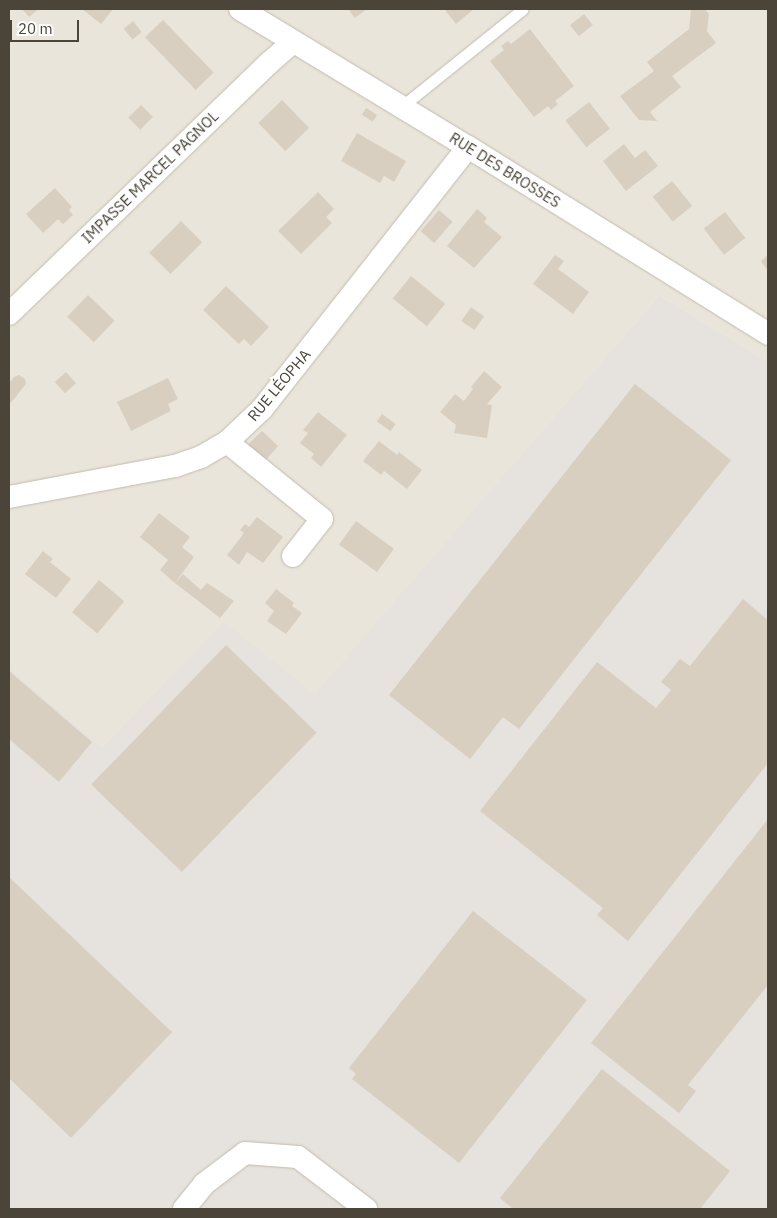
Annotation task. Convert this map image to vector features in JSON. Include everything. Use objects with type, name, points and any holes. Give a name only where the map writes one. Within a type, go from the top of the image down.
[{"type":"street","name":"RUE DES BROSSES","points":[[240,9],[468,147],[768,334]]},
{"type":"street","name":"IMPASSE MARCEL PAGNOL","points":[[9,314],[269,62],[293,42]]},
{"type":"street","name":"RUE LÉOPHA","points":[[9,497],[175,466],[201,457],[227,442],[262,408],[468,147]]},
{"type":"street","points":[[227,442],[322,519],[293,556]]},
{"type":"street","points":[[184,1209],[204,1184],[245,1153],[298,1157],[366,1209]]},
{"type":"lane","points":[[401,107],[523,9]]},
{"type":"shaded area","points":[[9,9],[768,9],[768,362],[659,295],[315,695],[224,623],[102,747],[9,668]]},
{"type":"shaded area","points":[[659,295],[768,362],[768,1209],[9,1209],[9,668],[102,747],[224,622],[315,694]]},
{"type":"building","points":[[22,9],[39,9],[29,17]]},
{"type":"building","points":[[82,9],[113,9],[101,24]]},
{"type":"building","points":[[348,9],[367,9],[355,18]]},
{"type":"building","points":[[444,9],[474,9],[456,24]]},
{"type":"building","points":[[691,9],[705,9],[709,14],[707,31],[716,43],[672,76],[681,87],[650,112],[657,121],[639,120],[620,96],[654,71],[647,62],[689,29]]},
{"type":"building","points":[[584,14],[593,25],[579,36],[570,25]]},
{"type":"building","points":[[163,20],[214,73],[196,90],[145,37]]},
{"type":"building","points":[[133,21],[142,32],[132,39],[124,29]]},
{"type":"building","points":[[530,29],[574,86],[555,101],[558,104],[551,110],[548,106],[534,117],[490,61],[504,50],[501,46],[508,41],[511,44]]},
{"type":"building","points":[[282,100],[309,128],[285,151],[258,123]]},
{"type":"building","points":[[589,102],[610,129],[586,147],[565,120]]},
{"type":"building","points":[[141,105],[153,117],[140,130],[128,118]]},
{"type":"building","points":[[366,108],[377,115],[373,122],[362,115]]},
{"type":"building","points":[[357,133],[406,161],[394,182],[384,176],[380,183],[341,161]]},
{"type":"building","points":[[624,144],[635,158],[645,150],[658,166],[626,191],[603,161]]},
{"type":"building","points":[[672,181],[692,206],[673,222],[653,197]]},
{"type":"building","points":[[55,188],[72,207],[69,210],[73,215],[63,224],[58,219],[43,233],[26,214]]},
{"type":"building","points":[[318,192],[334,209],[326,217],[332,223],[301,254],[278,231]]},
{"type":"building","points":[[477,209],[487,218],[484,222],[502,237],[474,268],[447,246]]},
{"type":"building","points":[[439,210],[453,222],[434,243],[421,231]]},
{"type":"building","points":[[725,212],[745,238],[724,255],[704,229]]},
{"type":"building","points":[[181,221],[202,242],[170,274],[149,253]]},
{"type":"building","points":[[555,255],[564,261],[558,269],[589,292],[573,314],[533,284]]},
{"type":"building","points":[[768,255],[768,271],[761,261]]},
{"type":"building","points":[[411,276],[445,304],[427,326],[393,299]]},
{"type":"building","points":[[226,286],[269,327],[251,346],[244,339],[239,344],[203,310]]},
{"type":"building","points":[[88,295],[115,321],[94,342],[67,317]]},
{"type":"building","points":[[471,307],[484,316],[474,330],[461,321]]},
{"type":"building","points":[[484,371],[502,387],[487,404],[492,405],[487,438],[454,433],[456,425],[440,412],[455,394],[464,401],[473,389],[471,387]]},
{"type":"building","points":[[66,372],[76,383],[65,393],[55,382]]},
{"type":"building","points":[[19,375],[25,379],[26,384],[9,405],[9,383],[14,377]]},
{"type":"building","points":[[168,378],[178,399],[168,404],[171,411],[131,431],[117,402]]},
{"type":"building","points":[[635,384],[731,460],[519,729],[503,717],[470,759],[389,695]]},
{"type":"building","points":[[318,412],[347,435],[321,467],[311,458],[314,454],[300,443],[308,433],[303,430]]},
{"type":"building","points":[[382,414],[396,424],[390,431],[377,421]]},
{"type":"building","points":[[262,431],[278,446],[265,461],[246,446]]},
{"type":"building","points":[[379,441],[397,455],[399,452],[422,470],[407,489],[384,471],[381,475],[363,461]]},
{"type":"building","points":[[159,513],[190,537],[182,547],[194,557],[175,583],[160,570],[168,560],[140,537]]},
{"type":"building","points":[[257,517],[283,537],[263,563],[247,552],[239,565],[227,555],[244,533],[240,530],[245,524],[249,527]]},
{"type":"building","points":[[356,521],[394,549],[377,572],[339,544]]},
{"type":"building","points":[[43,551],[53,559],[50,562],[71,579],[56,598],[25,574]]},
{"type":"building","points":[[183,574],[201,590],[207,583],[234,601],[220,618],[175,583]]},
{"type":"building","points":[[99,580],[124,601],[97,633],[72,612]]},
{"type":"building","points":[[276,589],[294,603],[292,606],[302,613],[286,634],[267,621],[274,611],[265,603]]},
{"type":"building","points":[[743,599],[768,620],[768,763],[628,941],[597,915],[603,908],[480,811],[597,662],[656,708],[671,690],[661,682],[680,659],[690,666]]},
{"type":"building","points":[[226,645],[317,733],[182,872],[91,785]]},
{"type":"building","points":[[9,671],[92,742],[59,782],[9,739]]},
{"type":"building","points":[[768,819],[768,985],[688,1085],[696,1091],[679,1113],[591,1043]]},
{"type":"building","points":[[9,877],[172,1032],[71,1138],[9,1078]]},
{"type":"building","points":[[473,911],[587,1000],[459,1163],[352,1079],[356,1074],[349,1068]]},
{"type":"building","points":[[602,1069],[730,1171],[700,1209],[513,1209],[500,1198]]}]
